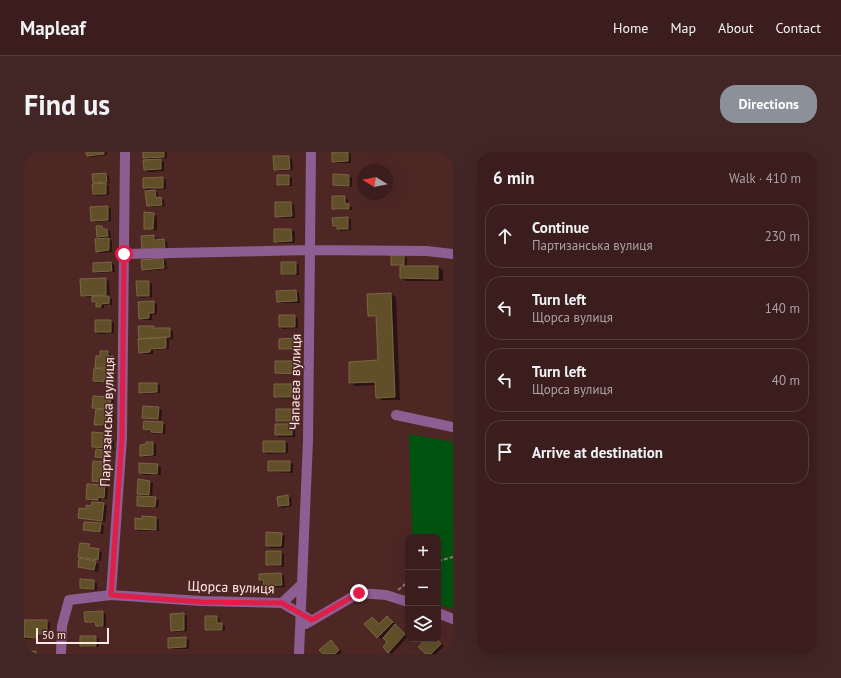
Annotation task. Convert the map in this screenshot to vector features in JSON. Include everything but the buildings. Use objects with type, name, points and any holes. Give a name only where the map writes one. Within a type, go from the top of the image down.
[{"type":"street","name":"Партизанська вулиця","points":[[111,595],[122,438],[125,152]]},
{"type":"street","name":"Чапаєва вулиця","points":[[298,654],[308,440],[311,152]]},
{"type":"street","points":[[124,254],[311,250],[428,251],[453,254]]},
{"type":"street","points":[[396,415],[453,428]]},
{"type":"street","points":[[282,603],[301,585]]},
{"type":"street","points":[[300,629],[312,620],[359,593],[386,595],[405,601]]},
{"type":"street","points":[[61,654],[64,611],[69,600],[111,595]]},
{"type":"street","name":"Щорса вулиця","points":[[111,595],[201,602],[282,603],[312,620]]},
{"type":"street","points":[[441,614],[453,619]]},
{"type":"path","points":[[441,560],[453,558]]},
{"type":"green space","points":[[409,434],[453,442],[453,609],[441,605],[441,534],[412,534]]},
{"type":"route","points":[[124,254],[122,438],[111,595],[201,602],[282,603],[312,620],[359,593]]}]
